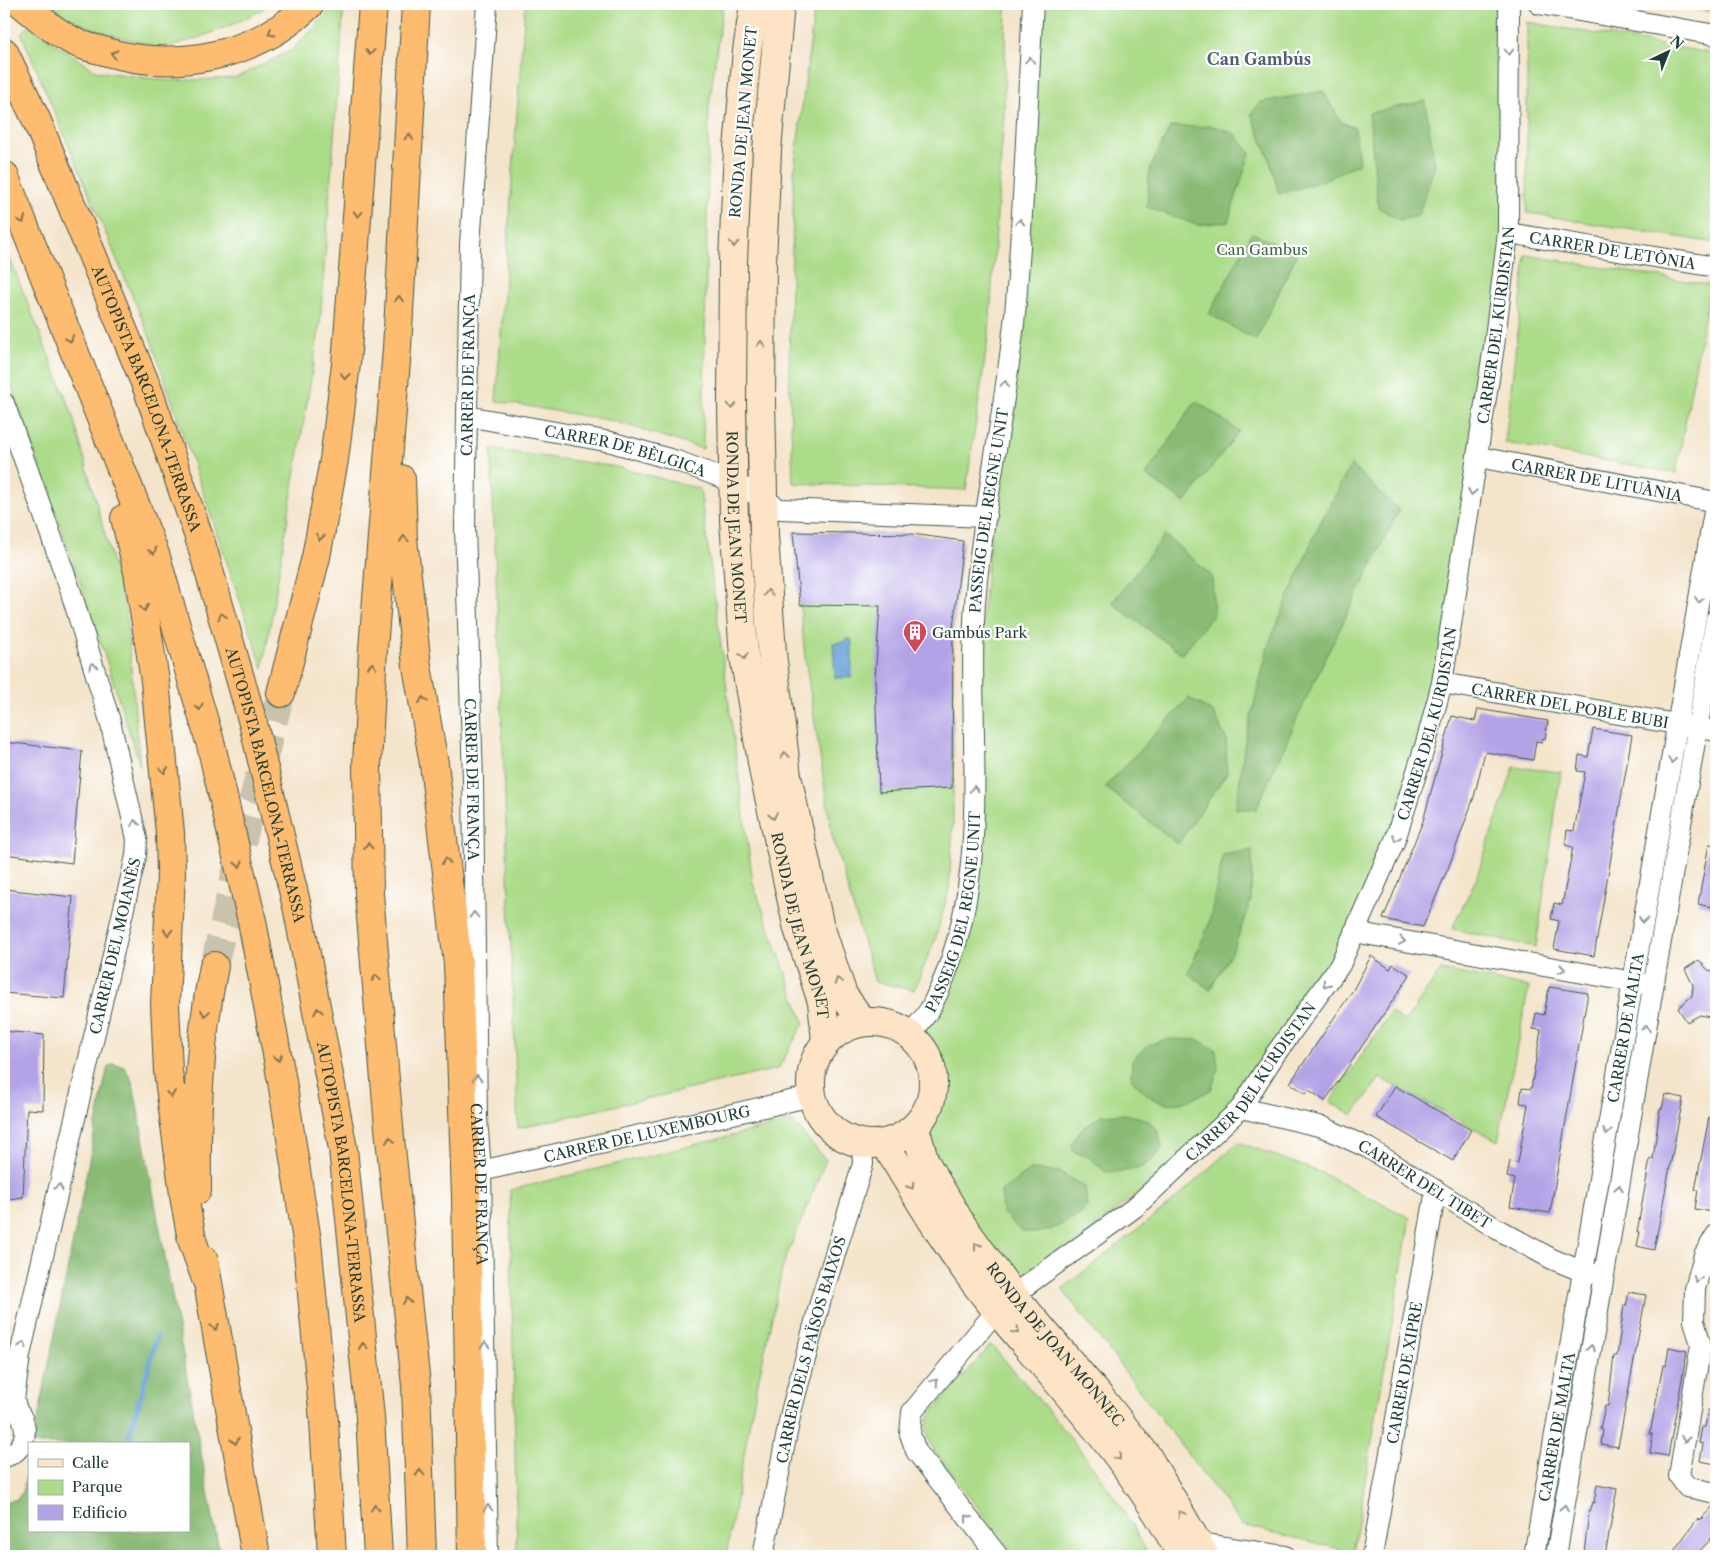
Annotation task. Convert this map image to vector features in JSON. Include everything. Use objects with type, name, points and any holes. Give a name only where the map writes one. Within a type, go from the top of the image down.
[{"type":"highway","points":[[22,4],[44,23],[76,42],[114,55],[174,62],[204,58],[236,50],[268,36],[298,16],[310,4]]},
{"type":"highway","points":[[281,693],[316,556],[340,418],[346,364],[373,4]]},
{"type":"highway","points":[[416,4],[397,348],[372,668],[367,764],[368,894],[390,1138],[416,1384],[422,1556]]},
{"type":"highway","name":"AUTOPISTA BARCELONA-TERRASSA","points":[[4,52],[36,119],[148,390],[201,544],[253,722],[298,911],[343,1150],[370,1418],[378,1556]]},
{"type":"highway","points":[[4,175],[155,554],[210,745],[252,921],[282,1081],[306,1241],[324,1421],[332,1556]]},
{"type":"highway","points":[[397,348],[403,539],[417,666],[434,764],[458,964],[466,1205],[472,1556]]},
{"type":"highway","points":[[98,408],[138,572],[155,681],[166,795],[171,874],[165,1004],[168,1072],[185,1202],[192,1240],[206,1279]]},
{"type":"highway","points":[[214,966],[202,1035],[197,1131],[197,1192],[206,1279],[256,1556]]},
{"type":"street","name":"CARRER DE FRANÇA","points":[[487,4],[470,245],[465,527],[473,780],[477,1118],[481,1172],[488,1556]]},
{"type":"street","name":"RONDA DE JEAN MONET","points":[[754,4],[747,51],[737,165],[732,374],[734,521],[744,656],[768,793],[798,929],[822,1002],[826,1041]]},
{"type":"street","name":"RONDA DE JEAN MONET","points":[[780,4],[767,150],[762,262],[761,403],[763,499],[772,653],[787,776],[819,923],[843,996],[863,1022]]},
{"type":"street","name":"PASSEIG DEL REGNE UNIT","points":[[910,1035],[932,1007],[954,948],[968,886],[975,820],[973,699],[977,582],[1015,315],[1033,4]]},
{"type":"street","name":"CARRER DEL KURDISTAN","points":[[998,1556],[916,1451],[910,1434],[912,1412],[1005,1303],[1134,1208],[1240,1108],[1274,1056],[1340,965],[1396,840],[1426,743],[1442,683],[1478,457],[1508,232],[1509,4]]},
{"type":"street","points":[[1539,4],[1716,35]]},
{"type":"street","name":"CARRER DE LETÒNIA","points":[[1508,232],[1716,266]]},
{"type":"street","name":"CARRER DEL MOIANÈS","points":[[4,403],[73,598],[110,721],[137,839],[136,856],[20,1355],[14,1400],[10,1407],[25,1424],[24,1440],[15,1453],[4,1457]]},
{"type":"street","name":"CARRER DE BÈLGICA","points":[[467,416],[611,442],[677,461],[734,482],[780,509],[986,517]]},
{"type":"street","name":"CARRER DE LITUÀNIA","points":[[1478,457],[1716,501]]},
{"type":"street","name":"CARRER DE MALTA","points":[[1556,1556],[1632,981],[1716,501]]},
{"type":"street","name":"CARRER DE MALTA","points":[[1534,1556],[1707,730],[1716,619]]},
{"type":"street","name":"CARRER DEL POBLE BUBI","points":[[1442,683],[1707,730]]},
{"type":"street","points":[[1354,932],[1653,985]]},
{"type":"street","points":[[863,1022],[888,1024],[910,1035],[926,1052],[932,1071],[933,1092],[928,1110],[915,1128],[902,1138],[874,1144],[844,1138],[829,1128],[818,1113],[812,1096],[810,1076],[816,1058],[826,1041],[843,1028],[863,1022]]},
{"type":"street","name":"CARRER DE LUXEMBOURG","points":[[481,1172],[812,1096]]},
{"type":"street","name":"CARRER DEL TIBET","points":[[1240,1108],[1323,1126],[1368,1148],[1497,1229],[1552,1259],[1594,1274]]},
{"type":"street","name":"RONDA DE JOAN MONNEC","points":[[915,1128],[925,1162],[1005,1303]]},
{"type":"street","name":"RONDA DE JOAN MONNEC","points":[[874,1144],[944,1238],[1005,1303],[1128,1470],[1195,1552]]},
{"type":"street","name":"CARRER DELS PAÏSOS BAIXOS","points":[[762,1556],[791,1412],[820,1299],[864,1164],[874,1144]]},
{"type":"street","name":"CARRER DE XIPRE","points":[[1372,1556],[1436,1190]]},
{"type":"street","points":[[1716,1235],[1704,1255],[1695,1289],[1694,1321],[1701,1345],[1679,1476],[1687,1487],[1716,1493]]},
{"type":"street","points":[[1195,1552],[1285,1556]]},
{"type":"green space","points":[[49,4],[270,4],[249,17],[217,31],[170,46],[160,47],[93,28],[70,18]]},
{"type":"green space","points":[[337,4],[344,4],[320,324],[263,668],[151,340],[21,33],[29,26],[96,71],[170,81],[235,78],[292,50]]},
{"type":"green space","points":[[525,4],[723,4],[709,107],[703,449],[614,421],[496,401]]},
{"type":"green space","points":[[815,4],[1006,4],[1004,114],[989,331],[966,490],[793,483],[789,366],[794,172]]},
{"type":"green space","name":"Can Gambus","points":[[1033,4],[1509,4],[1508,233],[1442,683],[1354,932],[1241,1108],[1013,1295],[915,1128],[929,1102],[933,1080],[927,1058],[910,1035],[932,1007],[968,886],[973,699],[1015,315]]},
{"type":"green space","points":[[1662,4],[1716,4],[1716,13]]},
{"type":"green space","points":[[1527,22],[1716,54],[1716,243],[1527,213]]},
{"type":"green space","points":[[1323,91],[1341,122],[1355,128],[1359,163],[1322,181],[1279,194],[1268,155],[1251,114],[1261,102]]},
{"type":"green space","points":[[1425,101],[1435,165],[1418,216],[1399,220],[1378,207],[1369,113]]},
{"type":"green space","points":[[1214,126],[1235,134],[1250,153],[1228,222],[1197,225],[1147,207],[1149,171],[1170,127]]},
{"type":"green space","points":[[1252,233],[1297,254],[1256,340],[1209,314]]},
{"type":"green space","points":[[4,244],[72,413],[126,612],[140,766],[99,637],[4,364]]},
{"type":"green space","points":[[1526,255],[1710,285],[1676,473],[1505,443]]},
{"type":"green space","points":[[1196,401],[1239,431],[1185,503],[1146,475]]},
{"type":"green space","points":[[491,449],[617,467],[700,489],[753,883],[804,1023],[778,1069],[518,1128]]},
{"type":"green space","points":[[1351,465],[1399,510],[1317,675],[1256,809],[1236,809],[1245,741],[1269,643],[1318,527]]},
{"type":"green space","points":[[793,532],[912,534],[963,541],[953,628],[953,823],[949,890],[935,940],[914,990],[875,982],[832,835],[805,658]]},
{"type":"green space","points":[[1165,535],[1212,576],[1214,614],[1182,654],[1112,603]]},
{"type":"green space","points":[[1189,698],[1214,713],[1226,739],[1227,773],[1178,844],[1105,787]]},
{"type":"green space","points":[[1514,767],[1561,772],[1536,947],[1452,929],[1476,879]]},
{"type":"green space","points":[[1252,850],[1251,900],[1235,946],[1210,990],[1188,973],[1209,924],[1223,855]]},
{"type":"green space","points":[[1441,970],[1529,987],[1498,1141],[1380,1078],[1353,1115],[1330,1102],[1391,1012],[1405,1022]]},
{"type":"green space","points":[[1167,1039],[1199,1040],[1216,1050],[1218,1070],[1211,1090],[1187,1101],[1168,1104],[1150,1096],[1131,1078],[1132,1060],[1148,1045]]},
{"type":"green space","points":[[113,1064],[125,1067],[133,1083],[220,1556],[4,1556],[4,1501],[17,1500],[22,1492],[28,1470],[28,1532],[190,1532],[190,1442],[33,1442],[108,1067]]},
{"type":"green space","points":[[1122,1114],[1145,1119],[1158,1132],[1162,1149],[1150,1162],[1131,1170],[1106,1172],[1089,1157],[1074,1152],[1071,1145],[1079,1132],[1101,1115]]},
{"type":"green space","points":[[792,1121],[826,1160],[783,1265],[751,1415],[726,1556],[517,1556],[510,1190]]},
{"type":"green space","points":[[1238,1142],[1322,1173],[1410,1218],[1353,1552],[1242,1525],[1062,1289],[1170,1204]]},
{"type":"green space","points":[[1030,1170],[1060,1172],[1085,1187],[1087,1207],[1057,1227],[1030,1233],[1019,1230],[1002,1212],[1001,1191]]},
{"type":"green space","points":[[991,1345],[1035,1394],[1097,1472],[1116,1499],[1149,1556],[1015,1556],[935,1452],[927,1433],[931,1413]]},
{"type":"water","points":[[847,638],[852,640],[852,678],[835,678],[833,643],[843,642]]},
{"type":"building","name":"Gambús Park","points":[[793,532],[912,534],[963,541],[953,628],[952,788],[879,792],[875,678],[880,606],[800,605]]},
{"type":"building","points":[[1478,709],[1548,721],[1545,739],[1543,738],[1542,742],[1536,741],[1533,760],[1485,752],[1474,797],[1449,866],[1423,927],[1383,919],[1423,821],[1452,716],[1475,721]]},
{"type":"building","points":[[1593,729],[1632,735],[1594,956],[1554,949],[1559,921],[1551,919],[1554,903],[1562,905],[1573,847],[1565,845],[1567,830],[1574,831],[1585,772],[1577,771],[1579,755],[1588,757]]},
{"type":"building","points":[[4,742],[82,751],[72,863],[4,854]]},
{"type":"building","points":[[1709,844],[1716,845],[1716,902],[1713,902],[1711,907],[1698,904]]},
{"type":"building","points":[[4,889],[73,897],[64,998],[4,993]]},
{"type":"building","points":[[1371,956],[1390,969],[1393,964],[1410,975],[1325,1101],[1309,1090],[1306,1094],[1290,1083],[1353,990]]},
{"type":"building","points":[[1699,960],[1708,970],[1716,972],[1716,1018],[1700,1015],[1687,1022],[1678,1008],[1692,996],[1693,985],[1685,969]]},
{"type":"building","points":[[1549,987],[1588,993],[1550,1213],[1510,1207],[1515,1179],[1507,1177],[1510,1161],[1518,1163],[1528,1104],[1520,1103],[1522,1088],[1531,1089],[1541,1030],[1533,1029],[1536,1013],[1544,1015]]},
{"type":"building","points":[[4,1031],[44,1035],[43,1110],[27,1109],[23,1197],[4,1200]]},
{"type":"building","points":[[1395,1086],[1471,1130],[1453,1161],[1376,1117]]},
{"type":"building","points":[[1665,1094],[1683,1098],[1654,1250],[1637,1246],[1640,1232],[1637,1232],[1650,1159],[1653,1159],[1660,1108],[1662,1109]]},
{"type":"building","points":[[1709,1117],[1716,1118],[1716,1194],[1713,1212],[1695,1209],[1698,1190],[1695,1190]]},
{"type":"building","points":[[1629,1292],[1646,1295],[1618,1447],[1601,1444],[1603,1430],[1600,1429],[1605,1406],[1608,1406],[1614,1356],[1617,1356],[1624,1305],[1626,1306]]},
{"type":"building","points":[[1669,1347],[1687,1351],[1668,1456],[1650,1453],[1653,1434],[1650,1434],[1663,1365],[1666,1366]]},
{"type":"building","points":[[1708,1410],[1716,1411],[1716,1464],[1700,1461],[1703,1444],[1699,1443],[1702,1427],[1705,1427]]},
{"type":"building","points":[[1597,1485],[1617,1489],[1605,1556],[1584,1553],[1589,1512],[1592,1502],[1594,1503]]},
{"type":"building","points":[[1716,1505],[1716,1530],[1710,1540],[1695,1556],[1670,1556],[1698,1518],[1700,1520]]},
{"type":"waterway","points":[[128,1442],[157,1337]]},
{"type":"tunnel","points":[[214,966],[248,818],[281,693]]},
{"type":"place","name":"Gambús Park","points":[[915,653]]},
{"type":"district","name":"Can Gambús","points":[[1259,59]]}]
